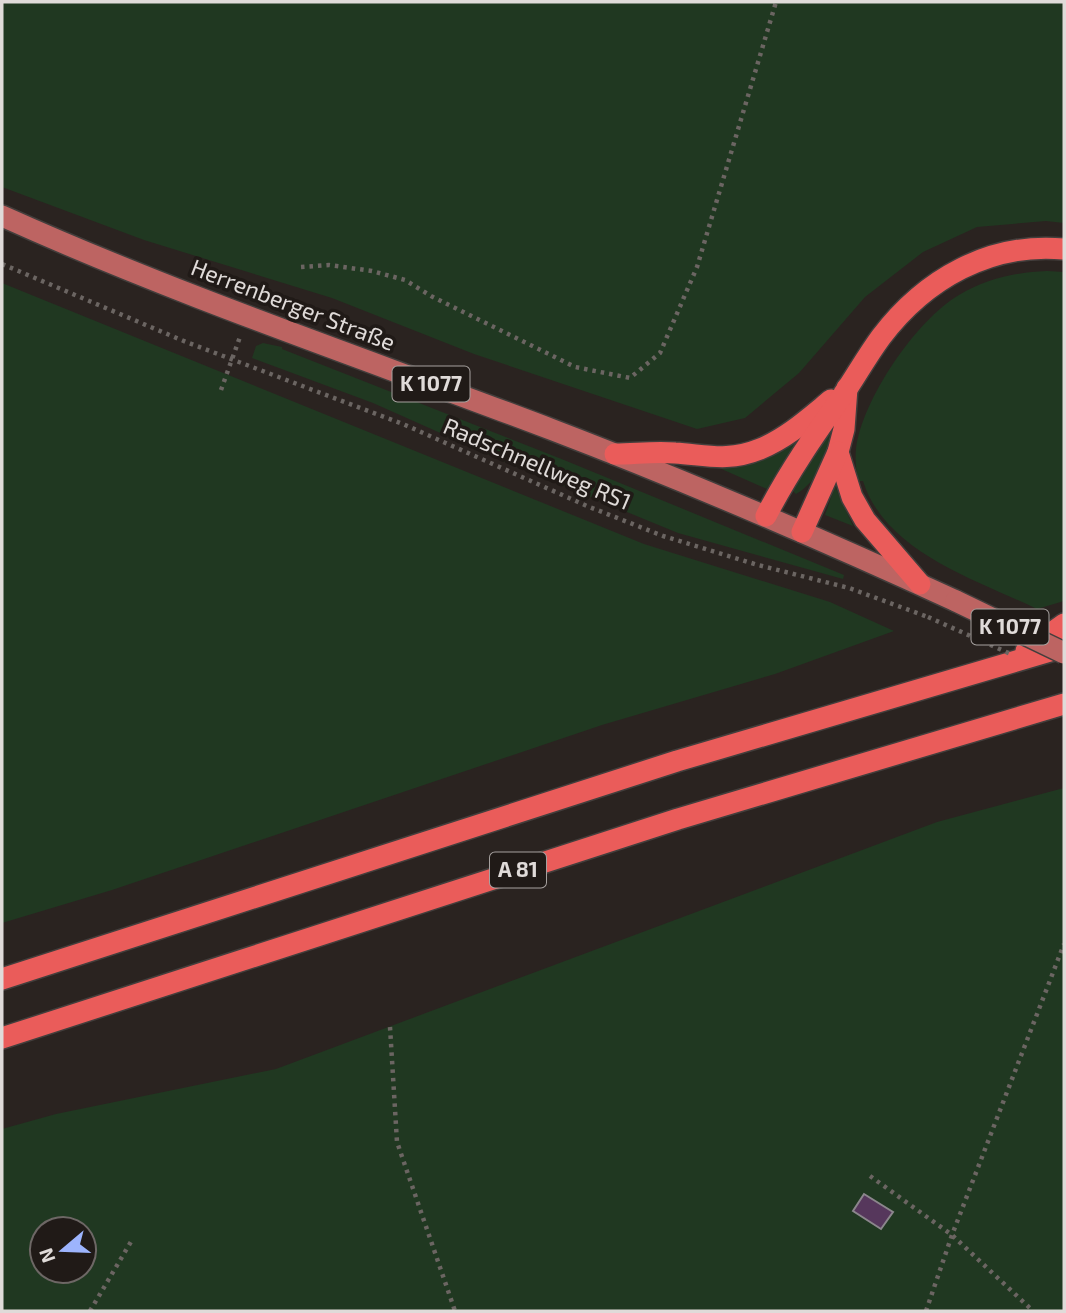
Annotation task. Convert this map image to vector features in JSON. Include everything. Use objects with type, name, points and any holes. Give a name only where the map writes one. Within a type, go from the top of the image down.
[{"type":"highway","points":[[766,516],[787,477],[847,388],[889,328],[915,299],[934,284],[972,263],[1003,253],[1034,248],[1064,249]]},
{"type":"highway","points":[[615,454],[675,453],[699,457],[740,455],[785,436],[847,388]]},
{"type":"highway","points":[[802,532],[838,452],[844,429],[847,388]]},
{"type":"highway","points":[[838,452],[852,497],[865,520],[920,584]]},
{"type":"highway","name":"A 81","points":[[1015,661],[1064,624]]},
{"type":"highway","name":"A 81","points":[[2,979],[677,761],[1015,661],[1064,650]]},
{"type":"highway","name":"A 81","points":[[2,1038],[678,818],[1064,704]]},
{"type":"main road","name":"Herrenberger Straße","points":[[2,216],[247,317],[615,454],[802,532]]},
{"type":"main road","name":"K 1077","points":[[802,532],[1064,650]]},
{"type":"path","points":[[300,267],[329,265],[372,271],[405,280],[431,296],[575,367],[630,379],[660,353],[697,267],[776,2]]},
{"type":"path","name":"Radschnellweg RS1","points":[[2,264],[186,342],[392,420],[577,502],[663,536],[708,551],[861,592],[928,617],[1015,661]]},
{"type":"path","points":[[220,390],[233,359]]},
{"type":"path","points":[[926,1311],[951,1234],[1064,944]]},
{"type":"path","points":[[390,1027],[397,1142],[456,1311]]},
{"type":"path","points":[[870,1176],[951,1234],[1033,1311]]},
{"type":"path","points":[[90,1311],[132,1240]]},
{"type":"green space","points":[[2,2],[1064,2],[1064,223],[1046,221],[977,227],[923,252],[865,297],[799,373],[745,418],[697,429],[474,354],[332,298],[144,240],[2,187]]},
{"type":"green space","points":[[1047,271],[1064,272],[1064,601],[1037,609],[936,561],[891,527],[874,506],[863,481],[858,481],[856,453],[860,429],[880,385],[909,342],[942,307],[959,295],[991,281]]},
{"type":"green space","points":[[2,283],[644,544],[830,602],[894,631],[775,674],[602,725],[112,890],[2,923]]},
{"type":"green space","points":[[263,343],[282,347],[564,460],[844,575],[843,579],[678,533],[510,464],[373,403],[252,358],[256,346]]},
{"type":"green space","points":[[826,432],[832,434],[820,468],[804,489],[796,494],[793,491],[796,480]]},
{"type":"green space","points":[[795,440],[796,447],[767,489],[717,467]]},
{"type":"green space","points":[[835,486],[853,526],[825,515]]},
{"type":"green space","points":[[1064,788],[1064,1311],[2,1311],[2,1129],[56,1114],[276,1069],[937,822]]},
{"type":"building","points":[[864,1194],[893,1212],[881,1229],[853,1211]]}]
